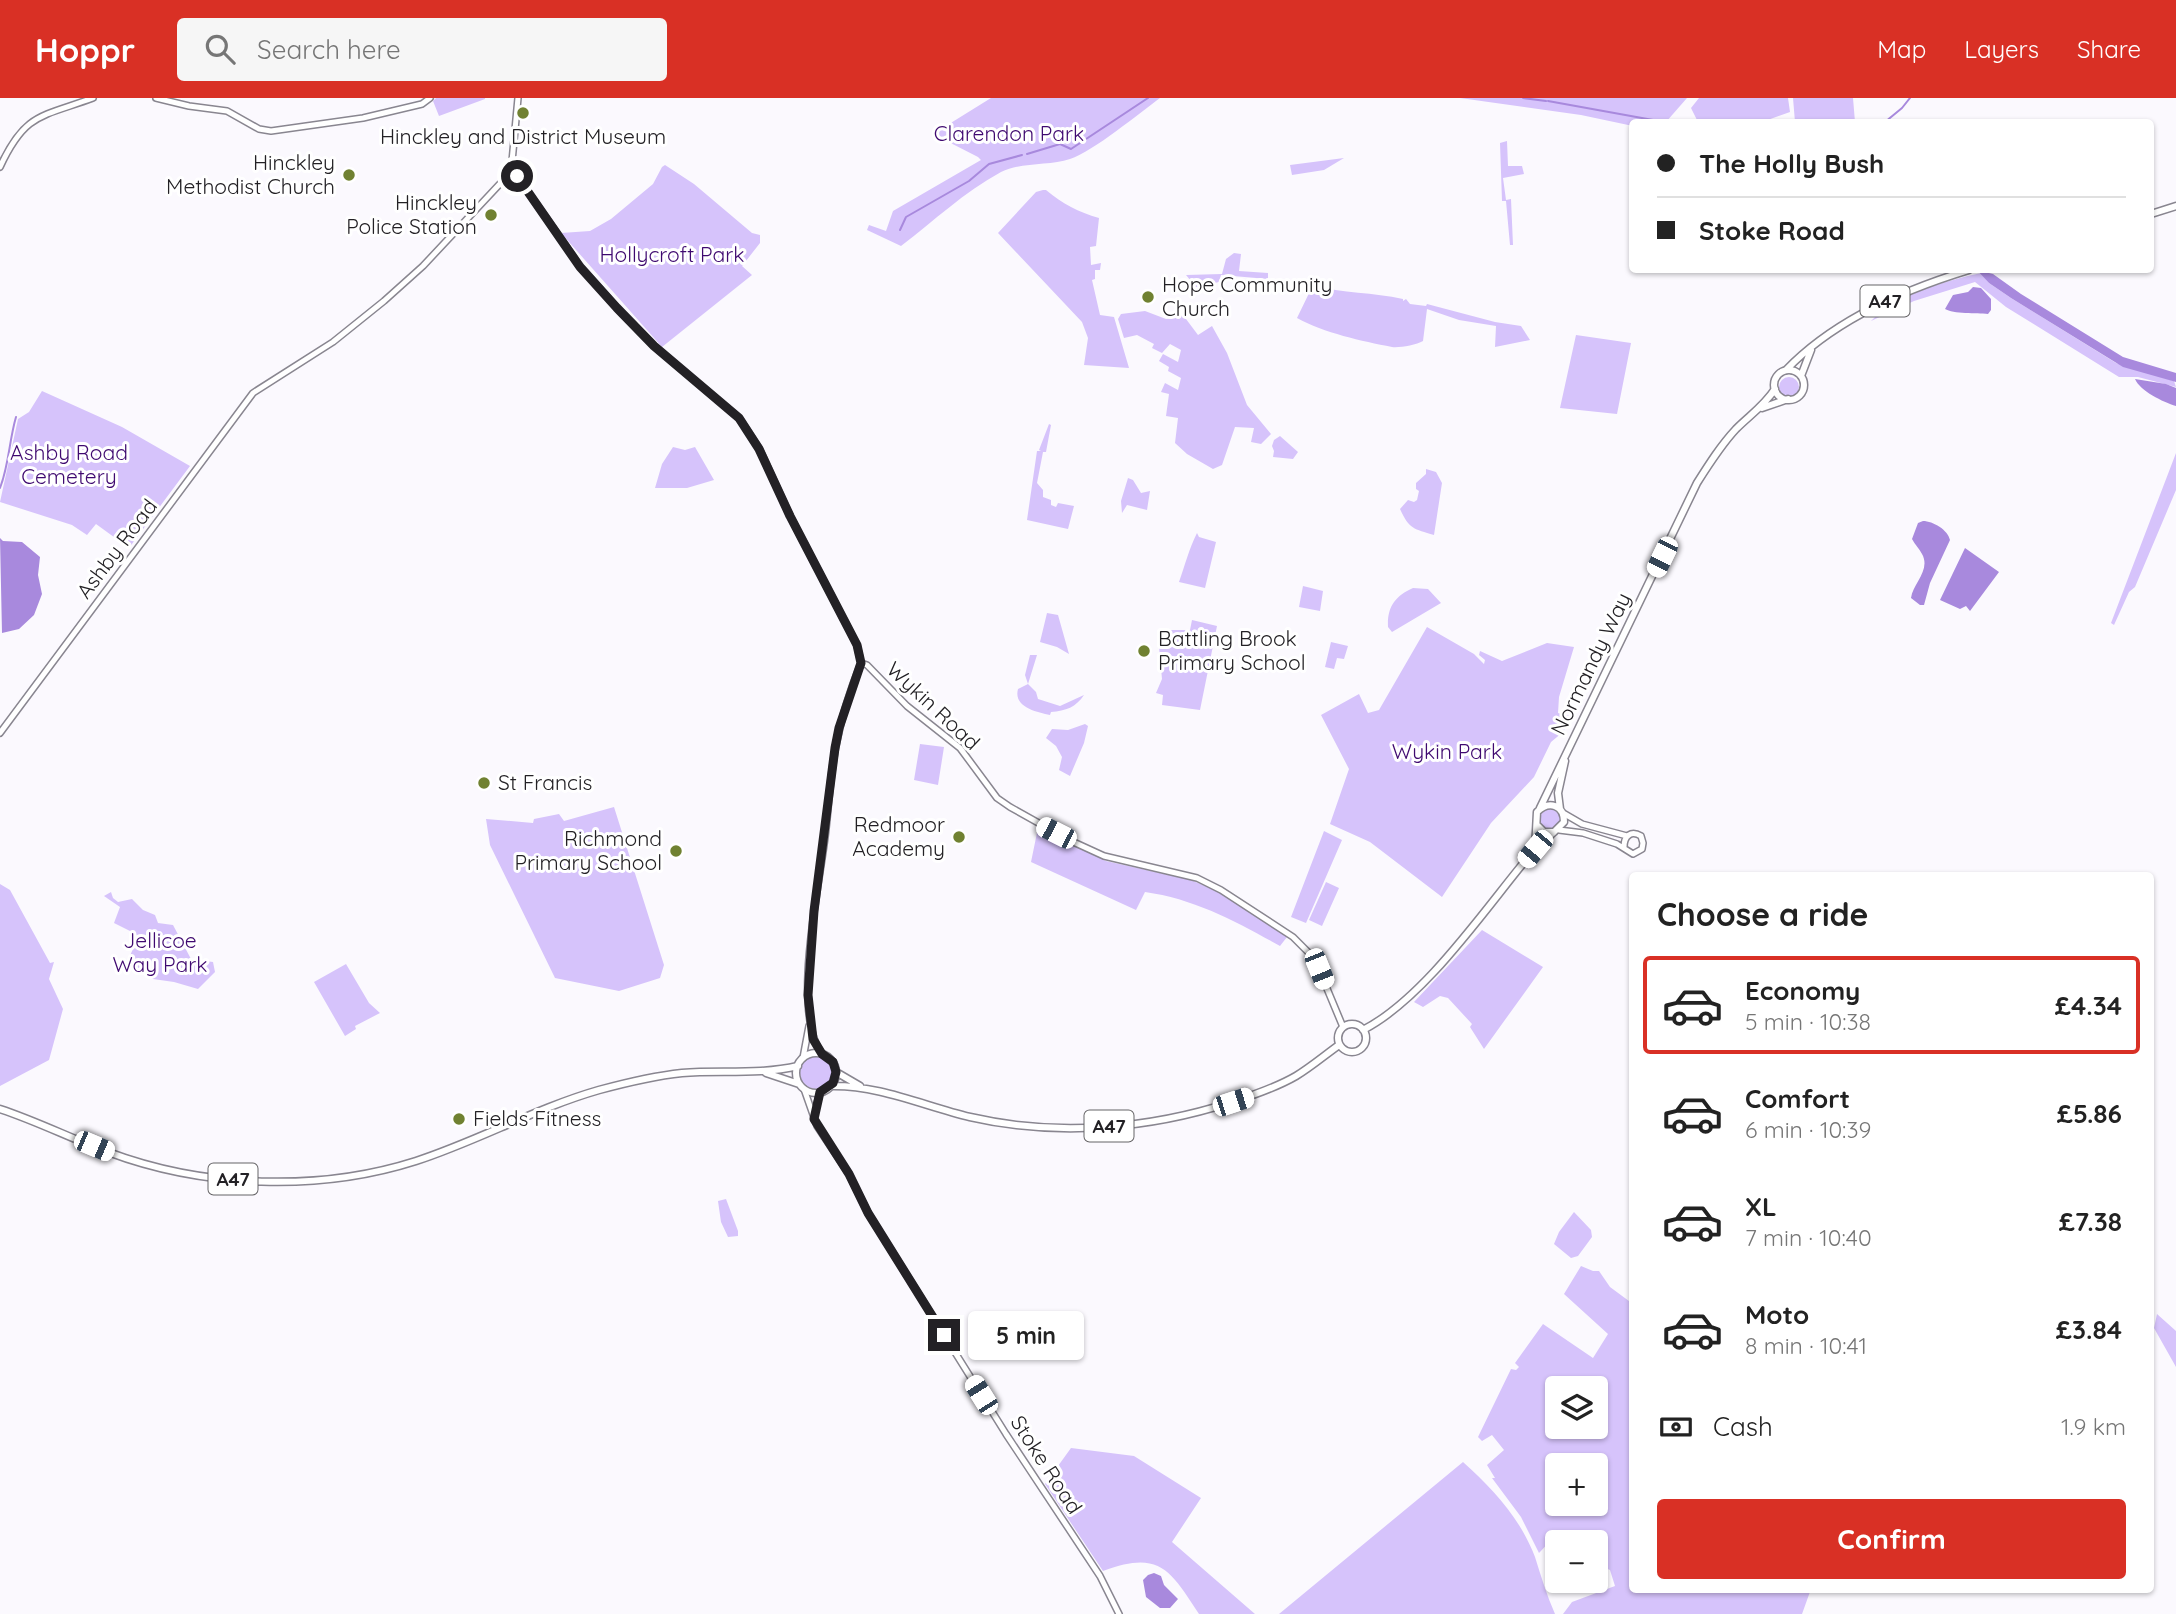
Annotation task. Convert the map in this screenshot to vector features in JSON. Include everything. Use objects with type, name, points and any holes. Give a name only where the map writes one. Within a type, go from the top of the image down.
[{"type":"main road","points":[[2154,214],[2176,206]]},
{"type":"main road","name":"A47","points":[[1786,370],[1829,335],[1893,297],[1960,273]]},
{"type":"main road","points":[[1801,376],[1786,370],[1776,377],[1775,389],[1780,396],[1788,399],[1796,397],[1802,390],[1803,367],[1812,348]]},
{"type":"main road","name":"Normandy Way","points":[[1561,811],[1558,793],[1565,759],[1697,482],[1737,428],[1760,409],[1775,389]]},
{"type":"main road","name":"Normandy Way","points":[[1760,409],[1788,399]]},
{"type":"main road","name":"Normandy Way","points":[[1540,808],[1559,766],[1565,759]]},
{"type":"main road","points":[[1363,1030],[1388,1014],[1434,972],[1535,849],[1564,822],[1561,811],[1550,804],[1540,808],[1536,816],[1535,849]]},
{"type":"main road","points":[[1537,825],[1544,832],[1556,831]]},
{"type":"main road","points":[[1351,1024],[1363,1030],[1366,1038],[1361,1049],[1349,1052],[1339,1045],[1338,1035],[1343,1027],[1351,1024]]},
{"type":"main road","name":"A47","points":[[831,1086],[865,1088],[971,1117],[1004,1123],[1087,1129],[1198,1113],[1251,1096],[1295,1076],[1339,1045]]},
{"type":"main road","points":[[814,1053],[822,1054],[833,1062],[836,1072],[831,1086],[820,1092],[802,1086],[796,1072],[803,1058],[814,1053]]},
{"type":"main road","name":"A47","points":[[0,1109],[108,1152],[174,1171],[226,1179],[318,1180],[367,1174],[413,1162],[598,1090],[680,1073],[764,1073],[797,1066]]},
{"type":"main road","name":"A47","points":[[836,1072],[865,1088]]},
{"type":"main road","name":"A47","points":[[764,1073],[802,1086]]},
{"type":"street","points":[[0,167],[13,141],[28,123],[93,98]]},
{"type":"street","points":[[156,98],[227,111],[264,131],[309,127],[381,114],[422,104],[429,99]]},
{"type":"street","points":[[519,98],[511,172],[521,182],[580,267],[617,308],[654,346],[739,418],[759,449],[790,516],[857,645],[861,663],[835,748],[810,953],[810,1023],[813,1039],[822,1054]]},
{"type":"street","name":"Ashby Road","points":[[0,733],[245,402],[260,386],[333,342],[384,301],[423,266],[511,172]]},
{"type":"street","name":"Wykin Road","points":[[861,663],[867,665],[907,706],[960,748],[997,798],[1010,807],[1104,856],[1197,878],[1221,890],[1293,937],[1311,955],[1318,967],[1343,1027]]},
{"type":"street","points":[[1556,831],[1583,833],[1624,847],[1635,854],[1643,846],[1641,836],[1636,833],[1628,836],[1582,824],[1561,811]]},
{"type":"street","points":[[1624,847],[1628,836]]},
{"type":"street","points":[[803,1058],[810,1023]]},
{"type":"street","name":"Stoke Road","points":[[802,1086],[814,1119],[849,1174],[868,1213],[999,1423],[1100,1576],[1119,1614]]},
{"type":"street","points":[[814,1119],[820,1092]]},
{"type":"green space","points":[[436,98],[485,99],[439,116],[433,101]]},
{"type":"green space","name":"Clarendon Park","points":[[991,98],[1160,98],[1080,155],[1062,161],[1009,169],[987,180],[901,246],[867,230],[869,225],[886,231],[893,211],[981,160],[933,134]]},
{"type":"green space","points":[[1460,98],[1687,98],[1669,119],[1629,119],[1629,125],[1581,115]]},
{"type":"green space","points":[[1699,98],[1788,98],[1790,112],[1770,119],[1696,119],[1691,108]]},
{"type":"green space","points":[[1793,98],[1853,98],[1855,119],[1795,119]]},
{"type":"green space","points":[[1507,141],[1508,166],[1522,166],[1524,174],[1503,178],[1506,200],[1511,199],[1513,245],[1510,245],[1506,201],[1502,201],[1500,143]]},
{"type":"green space","points":[[1344,158],[1324,170],[1292,175],[1290,165]]},
{"type":"green space","name":"Hollycroft Park","points":[[665,165],[694,184],[752,233],[760,235],[760,243],[742,266],[752,275],[662,347],[561,233],[590,231],[611,219],[653,184]]},
{"type":"green space","points":[[1043,190],[1071,207],[1099,218],[1096,246],[1090,247],[1091,265],[1101,263],[1100,270],[1095,270],[1095,279],[1092,280],[1100,315],[1114,317],[1129,368],[1084,365],[1088,338],[1082,322],[998,233],[1036,192]]},
{"type":"green space","points":[[1234,253],[1241,254],[1239,271],[1268,273],[1268,279],[1221,275],[1219,282],[1196,287],[1186,275],[1222,274],[1226,259]]},
{"type":"green space","points":[[1981,273],[1989,283],[2011,298],[2116,363],[2174,381],[2176,387],[2138,377],[2119,377],[2006,307],[1975,282],[1914,301],[1871,321],[1907,297]]},
{"type":"green space","points":[[1313,285],[1403,301],[1406,299],[1410,304],[1427,304],[1521,326],[1530,340],[1495,347],[1496,326],[1459,320],[1427,309],[1423,341],[1395,347],[1356,339],[1297,318]]},
{"type":"green space","points":[[1145,311],[1166,319],[1183,315],[1198,335],[1212,326],[1227,353],[1247,405],[1271,434],[1261,444],[1251,442],[1254,428],[1235,427],[1222,465],[1213,469],[1187,454],[1175,443],[1178,418],[1166,416],[1169,394],[1161,392],[1165,383],[1178,390],[1181,378],[1168,371],[1169,367],[1159,361],[1163,354],[1178,362],[1181,350],[1170,344],[1162,353],[1152,348],[1154,344],[1137,335],[1124,338],[1118,319],[1121,314]]},
{"type":"green space","points":[[1576,335],[1631,343],[1617,414],[1560,408]]},
{"type":"green space","points":[[1789,377],[1796,380],[1799,387],[1796,394],[1789,397],[1782,394],[1779,387],[1782,380]]},
{"type":"green space","name":"Ashby Road Cemetery","points":[[42,391],[122,427],[190,466],[129,548],[96,524],[87,535],[72,525],[0,502],[18,419],[29,412]]},
{"type":"green space","points":[[1049,424],[1046,452],[1043,452],[1037,483],[1043,490],[1043,497],[1051,500],[1051,505],[1056,507],[1058,503],[1074,506],[1068,529],[1027,520],[1037,451],[1041,451],[1039,450]]},
{"type":"green space","points":[[1280,436],[1298,452],[1293,459],[1273,457],[1274,440]]},
{"type":"green space","points":[[673,447],[685,450],[695,447],[714,480],[687,488],[655,488],[662,464]]},
{"type":"green space","points":[[2176,453],[2176,490],[2135,587],[2129,592],[2114,625],[2111,623]]},
{"type":"green space","points":[[1426,469],[1436,472],[1442,483],[1434,535],[1413,527],[1406,521],[1400,509],[1408,500],[1417,500],[1419,491],[1416,489],[1416,483],[1426,474]]},
{"type":"green space","points":[[1128,478],[1133,480],[1141,493],[1150,491],[1147,510],[1127,505],[1122,513],[1121,501]]},
{"type":"green space","points":[[1197,533],[1199,537],[1216,542],[1205,588],[1179,582]]},
{"type":"green space","points":[[1303,586],[1323,591],[1320,611],[1299,607]]},
{"type":"green space","points":[[1413,588],[1428,589],[1441,603],[1392,632],[1388,627],[1393,603]]},
{"type":"green space","points":[[1047,613],[1058,615],[1069,654],[1040,642]]},
{"type":"green space","points":[[1192,620],[1217,626],[1200,710],[1162,705],[1163,695],[1156,693],[1162,679],[1159,647],[1166,644],[1164,630],[1190,630]]},
{"type":"green space","name":"Wykin Park","points":[[1427,627],[1474,654],[1484,664],[1485,660],[1479,655],[1480,651],[1502,661],[1547,643],[1574,647],[1559,697],[1558,713],[1573,717],[1563,732],[1551,742],[1534,777],[1491,823],[1442,897],[1370,842],[1330,824],[1349,769],[1321,715],[1359,694],[1368,713],[1379,710]]},
{"type":"green space","points":[[1331,642],[1348,646],[1344,659],[1337,658],[1334,669],[1325,667]]},
{"type":"green space","points":[[1030,655],[1037,655],[1028,684],[1025,675]]},
{"type":"green space","points":[[1028,684],[1036,692],[1038,699],[1060,706],[1084,695],[1074,705],[1051,712],[1050,715],[1027,708],[1019,700],[1018,689]]},
{"type":"green space","points":[[1085,724],[1088,726],[1084,743],[1070,776],[1059,770],[1062,757],[1056,746],[1046,738],[1052,729],[1068,730]]},
{"type":"green space","points":[[920,744],[944,747],[938,785],[914,780]]},
{"type":"green space","points":[[614,807],[664,965],[660,978],[619,991],[555,978],[490,845],[486,819],[533,823],[534,819],[559,814],[564,821]]},
{"type":"green space","points":[[1546,809],[1554,809],[1560,819],[1554,829],[1546,829],[1540,823],[1540,815]]},
{"type":"green space","points":[[1038,828],[1106,861],[1191,880],[1217,891],[1287,937],[1280,946],[1232,920],[1163,895],[1145,892],[1136,910],[1031,862]]},
{"type":"green space","points":[[1324,831],[1342,840],[1306,923],[1291,917]]},
{"type":"green space","points":[[1326,882],[1339,888],[1322,926],[1309,920]]},
{"type":"green space","points":[[0,884],[10,890],[50,963],[54,962],[49,979],[63,1009],[49,1060],[0,1086]]},
{"type":"green space","name":"Jellicoe Way Park","points":[[111,892],[118,902],[132,899],[143,910],[155,915],[158,923],[173,925],[191,959],[213,962],[215,972],[198,989],[153,979],[128,960],[138,938],[136,934],[114,923],[120,907],[104,896]]},
{"type":"green space","points":[[1482,930],[1543,967],[1484,1049],[1470,1027],[1472,1024],[1448,998],[1440,996],[1423,1007],[1414,1002]]},
{"type":"green space","points":[[346,964],[369,1003],[380,1013],[355,1026],[356,1029],[345,1036],[314,982]]},
{"type":"green space","points":[[816,1057],[827,1062],[832,1073],[827,1084],[816,1089],[805,1084],[800,1073],[805,1062]]},
{"type":"green space","points":[[726,1199],[738,1236],[728,1237],[721,1222],[718,1201]]},
{"type":"green space","points":[[1574,1212],[1591,1230],[1592,1237],[1578,1256],[1571,1258],[1554,1244],[1559,1232]]},
{"type":"green space","points":[[1581,1266],[1599,1271],[1610,1287],[1629,1301],[1629,1593],[1810,1593],[1802,1614],[1563,1614],[1572,1602],[1596,1593],[1608,1593],[1608,1589],[1615,1586],[1608,1569],[1608,1530],[1545,1530],[1545,1547],[1539,1553],[1521,1517],[1492,1478],[1495,1478],[1487,1465],[1504,1450],[1492,1435],[1482,1441],[1478,1437],[1511,1369],[1516,1370],[1519,1367],[1515,1363],[1543,1324],[1593,1358],[1608,1334],[1564,1294]]},
{"type":"green space","points":[[2157,1314],[2176,1331],[2176,1367],[2154,1328]]},
{"type":"green space","points":[[1071,1448],[1134,1456],[1201,1498],[1172,1542],[1255,1614],[1199,1614],[1171,1576],[1162,1568],[1151,1564],[1122,1565],[1103,1571],[1045,1484]]},
{"type":"green space","points":[[1463,1462],[1495,1494],[1522,1530],[1535,1557],[1545,1593],[1555,1614],[1279,1614]]},
{"type":"shaded area","points":[[1980,273],[1993,274],[2123,357],[2176,373],[2176,382],[2123,367],[1989,283]]},
{"type":"shaded area","points":[[1973,287],[1981,288],[1991,299],[1991,310],[1988,314],[1959,313],[1945,309],[1953,295],[1968,292]]},
{"type":"shaded area","points":[[2135,379],[2176,388],[2176,406],[2147,392]]},
{"type":"shaded area","points":[[1923,521],[1940,527],[1950,540],[1930,583],[1924,605],[1920,605],[1911,598],[1923,571],[1924,560],[1912,539],[1918,523]]},
{"type":"shaded area","points":[[0,538],[3,541],[22,542],[40,557],[38,575],[42,594],[34,615],[19,629],[2,633]]},
{"type":"shaded area","points":[[1965,548],[1999,572],[1970,611],[1966,606],[1960,609],[1940,600]]},
{"type":"shaded area","points":[[1154,1573],[1161,1576],[1164,1585],[1178,1599],[1170,1608],[1160,1608],[1146,1597],[1143,1580]]},
{"type":"waterway","points":[[1027,154],[1060,144],[1071,149],[1148,98]]},
{"type":"waterway","points":[[1523,98],[1546,101]]},
{"type":"waterway","points":[[1889,119],[1910,98]]},
{"type":"waterway","points":[[1548,101],[1647,119]]},
{"type":"waterway","points":[[900,230],[906,217],[969,181],[989,164],[1022,155]]},
{"type":"waterway","points":[[0,488],[16,417]]},
{"type":"place","name":"Hinckley and District Museum","points":[[523,113]]},
{"type":"place","name":"Hinckley Methodist Church","points":[[349,175]]},
{"type":"place","name":"Hinckley Police Station","points":[[491,215]]},
{"type":"place","name":"Hope Community Church","points":[[1148,297]]},
{"type":"place","name":"Battling Brook Primary School","points":[[1144,651]]},
{"type":"place","name":"St Francis","points":[[484,783]]},
{"type":"place","name":"Redmoor Academy","points":[[959,837]]},
{"type":"place","name":"Richmond Primary School","points":[[676,851]]},
{"type":"place","name":"Fields Fitness","points":[[459,1119]]},
{"type":"route","points":[[517,176],[580,267],[617,308],[654,346],[739,418],[759,449],[816,569],[857,645],[861,663],[835,748],[810,953],[808,995],[813,1039],[822,1054],[833,1062],[836,1072],[831,1086],[820,1092],[814,1119],[844,1165],[868,1213],[944,1335]]}]
